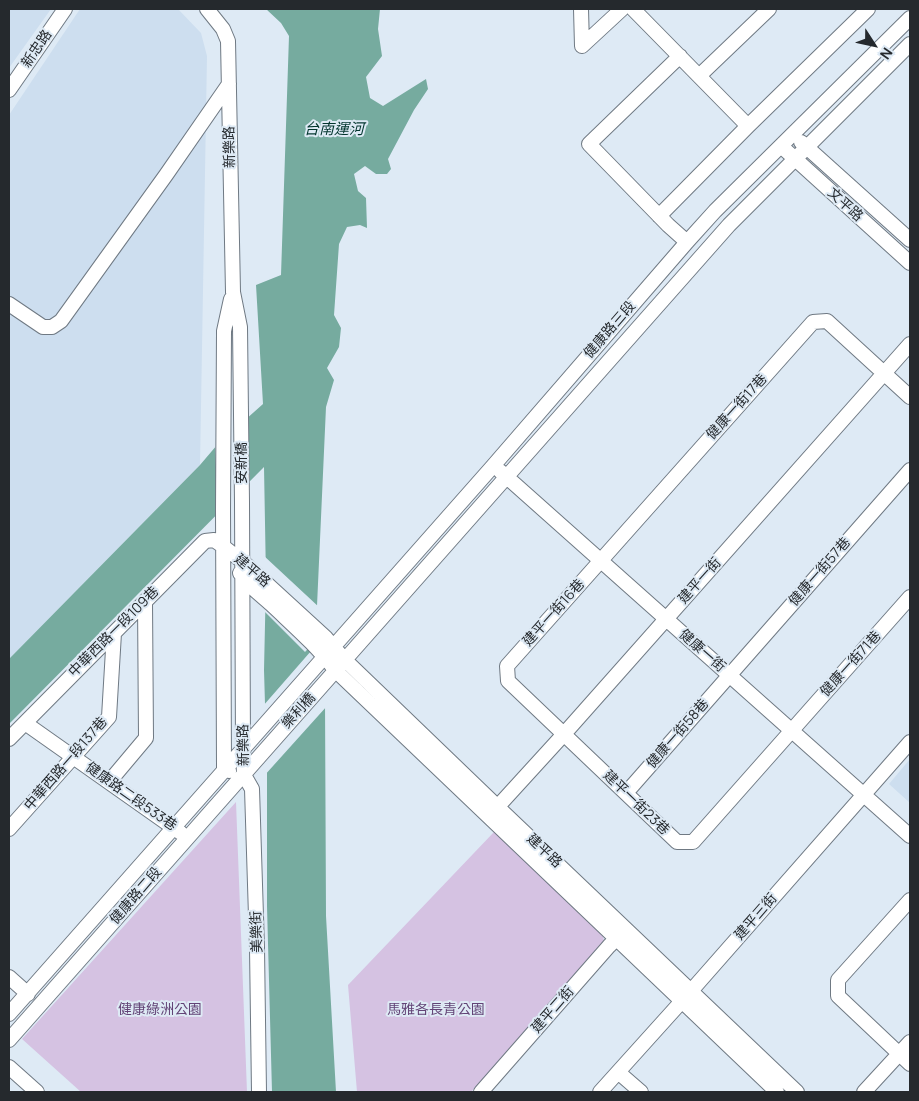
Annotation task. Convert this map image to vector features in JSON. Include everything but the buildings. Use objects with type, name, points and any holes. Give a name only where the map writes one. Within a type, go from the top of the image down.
[{"type":"street","name":"新忠路","points":[[9,90],[65,9]]},
{"type":"street","name":"新樂路","points":[[207,9],[223,29],[228,41],[233,292],[240,327],[242,423]]},
{"type":"street","points":[[581,9],[582,46],[622,9]]},
{"type":"street","points":[[633,9],[748,126]]},
{"type":"street","points":[[699,76],[769,9]]},
{"type":"street","points":[[659,216],[868,9]]},
{"type":"street","name":"健康路三段","points":[[330,651],[715,211],[910,18]]},
{"type":"street","name":"健康路三段","points":[[340,665],[729,225],[910,44]]},
{"type":"street","points":[[680,56],[588,144],[687,242]]},
{"type":"street","points":[[9,304],[43,327],[52,327],[61,321],[229,84]]},
{"type":"street","name":"文平路","points":[[793,134],[910,240]]},
{"type":"street","name":"文平路","points":[[781,146],[910,263]]},
{"type":"street","name":"新樂路","points":[[223,444],[224,332],[233,292]]},
{"type":"street","name":"健康一街17巷","points":[[600,561],[813,322],[827,322],[910,397]]},
{"type":"street","name":"建平一街","points":[[493,812],[910,344]]},
{"type":"street","name":"安新橋","points":[[242,423],[242,502]]},
{"type":"street","name":"安新橋","points":[[223,444],[223,516]]},
{"type":"street","name":"健康一街","points":[[493,466],[910,836]]},
{"type":"street","name":"健康一街57巷","points":[[729,675],[910,470]]},
{"type":"street","name":"新樂路","points":[[223,516],[224,770],[244,774],[242,502]]},
{"type":"street","name":"中華西路一段109巷","points":[[9,739],[205,541],[214,540],[224,547]]},
{"type":"street","name":"建平路","points":[[224,547],[243,578],[260,595],[317,638]]},
{"type":"street","name":"建平路","points":[[224,547],[261,578],[330,651],[340,665],[621,934],[691,991],[797,1092]]},
{"type":"street","name":"建平一街16巷","points":[[507,666],[600,561]]},
{"type":"street","name":"健康一街71巷","points":[[792,731],[910,598]]},
{"type":"street","points":[[109,782],[146,738],[145,602]]},
{"type":"street","name":"中華西路一段137巷","points":[[9,829],[109,717],[114,633]]},
{"type":"street","name":"樂利橋","points":[[257,733],[330,651]]},
{"type":"street","name":"樂利橋","points":[[263,752],[340,665]]},
{"type":"street","name":"建平一街23巷","points":[[507,666],[508,681],[677,842],[693,842],[792,731]]},
{"type":"street","name":"健康一街58巷","points":[[626,793],[729,675]]},
{"type":"street","name":"健康路二段533巷","points":[[25,723],[188,838]]},
{"type":"street","name":"健康路二段","points":[[9,1014],[257,733]]},
{"type":"street","name":"建平三街","points":[[600,1092],[910,742]]},
{"type":"street","name":"健康路二段","points":[[9,1040],[263,752]]},
{"type":"street","name":"美樂街","points":[[244,774],[252,789],[257,948],[258,1092]]},
{"type":"street","points":[[910,900],[838,980],[838,996],[910,1064]]},
{"type":"street","name":"建平路","points":[[621,934],[681,1001],[777,1092]]},
{"type":"street","name":"建平二街","points":[[481,1092],[621,934]]},
{"type":"street","points":[[9,977],[28,994]]},
{"type":"street","points":[[864,1092],[910,1042]]},
{"type":"street","points":[[9,1067],[37,1092]]},
{"type":"street","points":[[618,1072],[640,1092]]},
{"type":"shaded area","points":[[9,9],[51,9],[9,68]]},
{"type":"shaded area","points":[[80,9],[178,9],[201,33],[207,56],[200,465],[9,659],[9,115]]},
{"type":"shaded area","points":[[910,759],[910,803],[889,784]]},
{"type":"green space","name":"健康綠洲公園","points":[[236,802],[247,1092],[81,1092],[22,1039]]},
{"type":"green space","name":"馬雅各長青公園","points":[[494,832],[603,934],[604,943],[471,1092],[357,1092],[348,985]]},
{"type":"water","name":"台南運河","points":[[266,9],[380,9],[378,29],[382,56],[366,77],[370,98],[383,106],[426,79],[428,89],[414,110],[388,159],[391,169],[387,174],[376,174],[365,166],[354,174],[358,191],[366,198],[367,228],[360,225],[347,227],[339,244],[334,315],[341,328],[339,347],[327,368],[334,380],[326,407],[315,650],[325,701],[326,916],[336,1092],[272,1092],[267,906],[264,467],[9,724],[9,659],[200,465],[217,445],[263,404],[256,285],[281,275],[289,36],[281,23]]},
{"type":"pier","points":[[247,415],[250,485],[218,517],[215,443]]},
{"type":"pier","points":[[263,555],[320,608],[318,638],[305,652],[263,610]]},
{"type":"pier","points":[[318,643],[327,706],[264,776],[263,706]]}]
